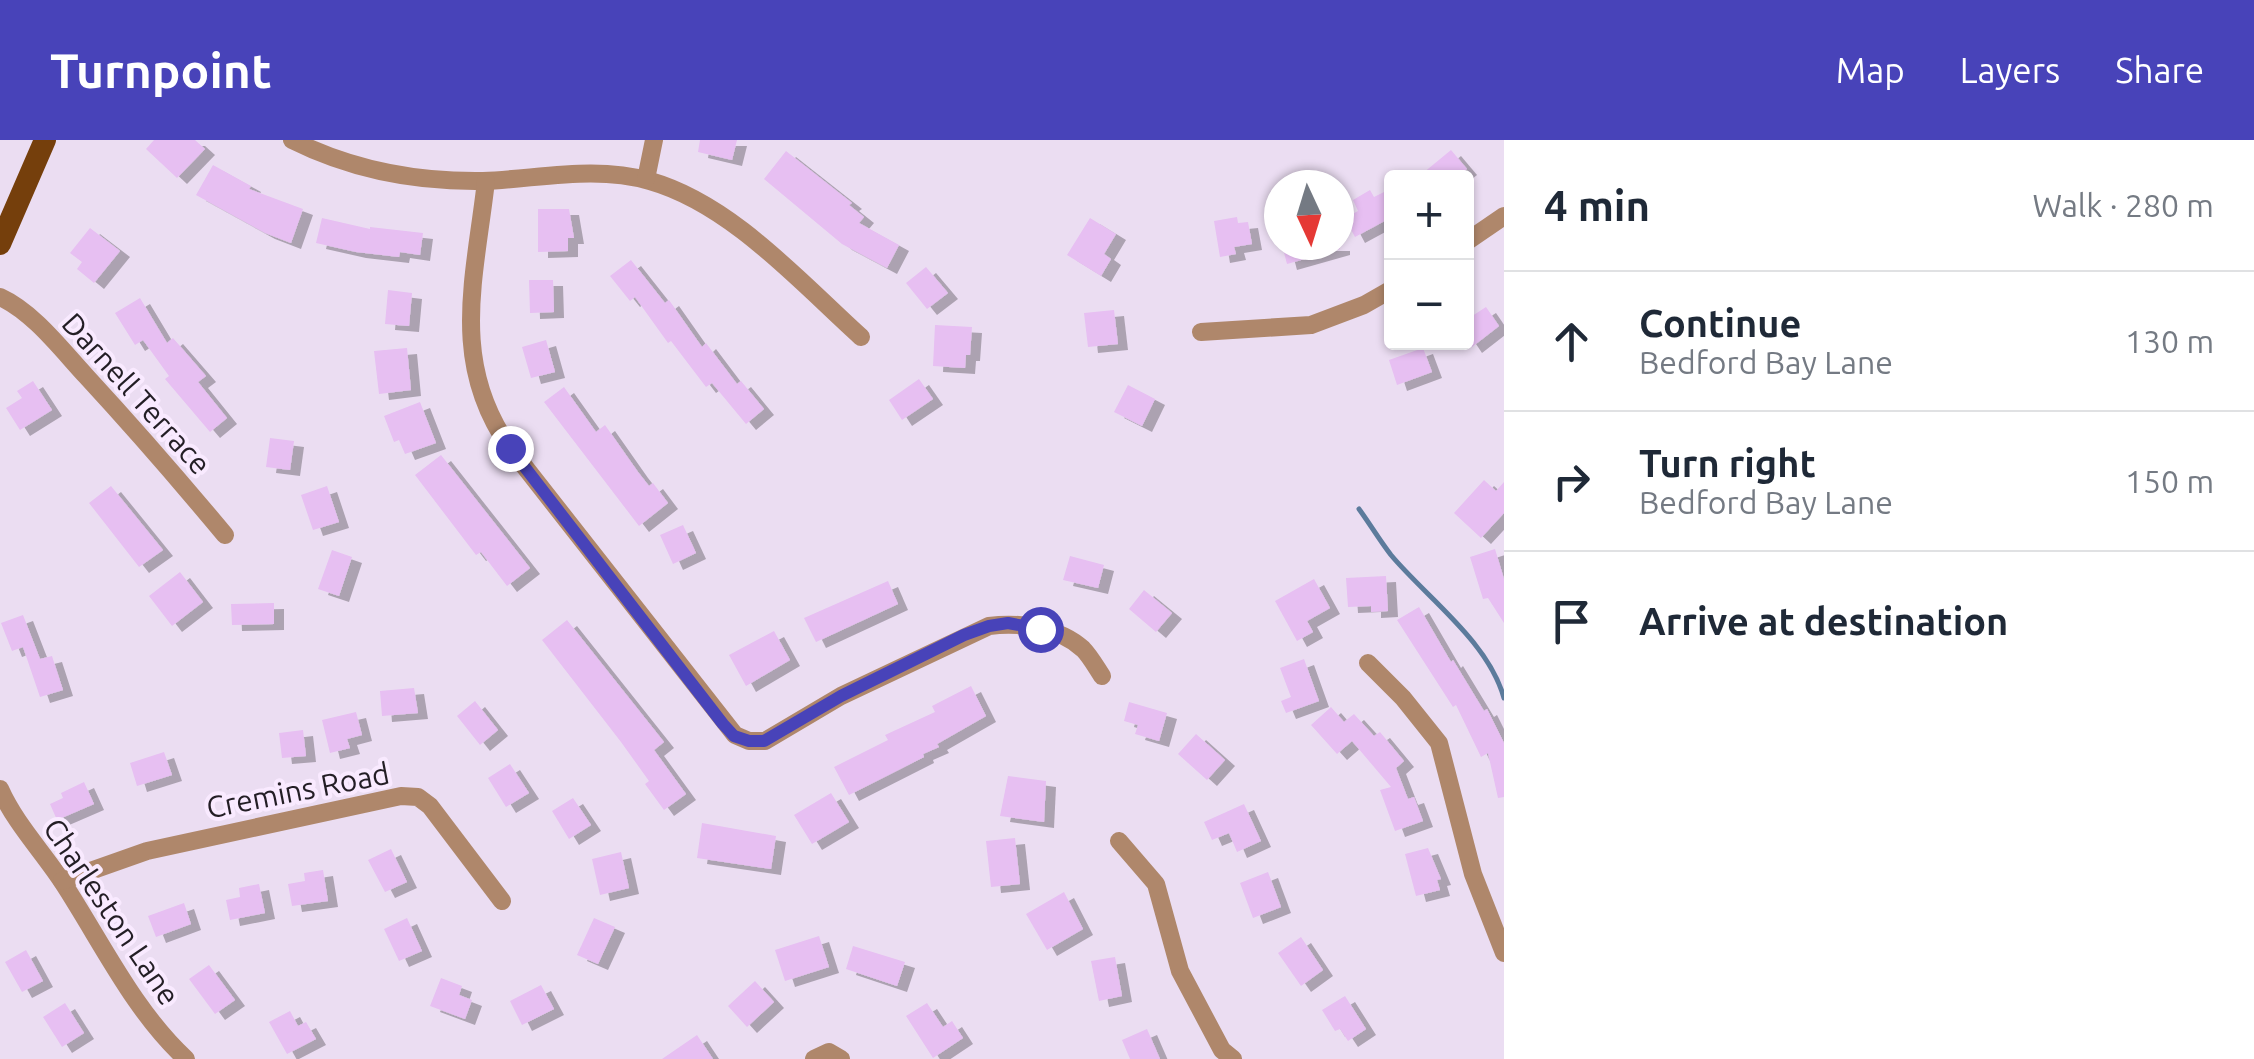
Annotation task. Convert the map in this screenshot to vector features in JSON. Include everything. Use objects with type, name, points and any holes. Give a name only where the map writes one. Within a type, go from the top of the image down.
[{"type":"main road","points":[[0,244],[45,140]]},
{"type":"street","points":[[292,140],[414,180],[486,181],[600,173],[646,179],[679,190],[721,214],[862,337]]},
{"type":"street","points":[[646,179],[654,140]]},
{"type":"street","points":[[486,181],[469,337],[484,406],[510,448],[734,736],[764,741],[841,696],[989,626],[1008,623],[1066,637],[1084,650],[1102,676]]},
{"type":"street","points":[[1474,237],[1504,216]]},
{"type":"street","points":[[1201,332],[1311,325],[1384,294]]},
{"type":"street","name":"Darnell Terrace","points":[[0,296],[57,344],[225,535]]},
{"type":"street","points":[[1368,663],[1440,743],[1472,874],[1504,953]]},
{"type":"street","name":"Charleston Lane","points":[[0,788],[21,827],[62,881],[140,1005],[164,1038],[186,1059]]},
{"type":"street","name":"Cremins Road","points":[[62,881],[147,851],[401,796],[418,797],[430,806],[502,901]]},
{"type":"street","points":[[1119,841],[1156,884],[1180,971],[1222,1050],[1233,1059]]},
{"type":"street","points":[[814,1059],[829,1052],[841,1059]]},
{"type":"building","points":[[154,140],[195,140],[205,149],[177,178],[146,149]]},
{"type":"building","points":[[700,140],[737,140],[732,160],[698,152]]},
{"type":"building","points":[[1451,150],[1467,169],[1466,170],[1427,170]]},
{"type":"building","points":[[786,151],[852,203],[849,205],[864,217],[859,223],[899,245],[887,268],[842,244],[764,179]]},
{"type":"building","points":[[213,165],[251,186],[249,189],[303,209],[291,243],[196,195]]},
{"type":"building","points":[[1370,190],[1374,197],[1384,192],[1384,221],[1355,237],[1354,213],[1358,211],[1354,199]]},
{"type":"building","points":[[538,209],[569,209],[574,238],[568,238],[568,251],[538,252]]},
{"type":"building","points":[[1237,217],[1238,223],[1248,222],[1252,244],[1234,247],[1236,254],[1220,257],[1214,221]]},
{"type":"building","points":[[322,218],[370,229],[423,233],[420,255],[400,252],[399,257],[316,243]]},
{"type":"building","points":[[1090,218],[1116,234],[1104,254],[1111,259],[1101,276],[1067,255]]},
{"type":"building","points":[[90,228],[120,251],[94,283],[77,269],[82,262],[70,253]]},
{"type":"building","points":[[631,260],[665,303],[669,300],[702,347],[706,343],[737,384],[741,381],[764,409],[746,424],[712,383],[706,387],[635,297],[630,301],[610,276]]},
{"type":"building","points":[[926,267],[948,293],[927,309],[906,283]]},
{"type":"building","points":[[529,280],[553,280],[554,312],[530,313]]},
{"type":"building","points":[[388,290],[412,293],[409,326],[385,324]]},
{"type":"building","points":[[140,298],[167,343],[173,338],[206,376],[198,382],[227,418],[210,432],[165,379],[169,376],[143,340],[135,345],[115,313]]},
{"type":"building","points":[[1486,307],[1499,326],[1474,345],[1474,315]]},
{"type":"building","points":[[1114,310],[1118,344],[1088,347],[1084,313]]},
{"type":"building","points":[[935,325],[972,327],[965,368],[933,366]]},
{"type":"building","points":[[546,340],[555,372],[531,378],[522,347]]},
{"type":"building","points":[[407,348],[411,390],[379,394],[374,351]]},
{"type":"building","points":[[1424,350],[1432,372],[1397,385],[1389,360]]},
{"type":"building","points":[[919,379],[933,399],[902,420],[889,400]]},
{"type":"building","points":[[33,381],[52,410],[20,430],[6,408],[22,398],[17,391]]},
{"type":"building","points":[[1128,385],[1155,399],[1142,426],[1114,412]]},
{"type":"building","points":[[564,387],[596,432],[605,425],[649,486],[653,483],[668,503],[639,526],[544,402]]},
{"type":"building","points":[[420,402],[436,443],[405,454],[399,440],[394,442],[384,416]]},
{"type":"building","points":[[270,438],[294,441],[290,470],[266,467]]},
{"type":"building","points":[[441,455],[530,568],[507,586],[481,552],[476,555],[415,475]]},
{"type":"building","points":[[1484,480],[1496,491],[1504,482],[1504,513],[1481,538],[1454,513]]},
{"type":"building","points":[[111,486],[163,550],[139,567],[89,503]]},
{"type":"building","points":[[327,486],[339,522],[313,530],[301,495]]},
{"type":"building","points":[[683,525],[696,553],[673,564],[660,535]]},
{"type":"building","points":[[1495,549],[1504,579],[1504,623],[1488,598],[1483,599],[1470,557]]},
{"type":"building","points":[[332,550],[352,557],[339,596],[318,589]]},
{"type":"building","points":[[1070,556],[1104,565],[1098,588],[1063,580]]},
{"type":"building","points":[[180,572],[203,602],[172,626],[149,596]]},
{"type":"building","points":[[1386,576],[1388,611],[1371,612],[1371,606],[1348,607],[1346,578]]},
{"type":"building","points":[[1314,579],[1330,608],[1307,621],[1313,632],[1297,641],[1275,601]]},
{"type":"building","points":[[888,581],[898,604],[816,642],[804,618]]},
{"type":"building","points":[[1144,590],[1172,613],[1156,632],[1129,609]]},
{"type":"building","points":[[274,603],[274,624],[232,625],[231,604]]},
{"type":"building","points":[[1419,607],[1451,662],[1484,711],[1487,709],[1504,743],[1504,797],[1498,798],[1488,753],[1481,757],[1456,705],[1453,707],[1397,620]]},
{"type":"building","points":[[23,615],[40,659],[52,656],[63,690],[40,697],[23,647],[12,651],[1,623]]},
{"type":"building","points":[[567,620],[664,742],[654,750],[686,794],[664,810],[645,784],[649,781],[542,640]]},
{"type":"building","points":[[774,631],[790,660],[746,686],[729,655]]},
{"type":"building","points":[[1304,659],[1319,701],[1286,713],[1281,701],[1291,697],[1280,668]]},
{"type":"building","points":[[971,686],[986,716],[937,744],[939,747],[923,754],[924,757],[849,795],[834,767],[888,740],[885,735],[935,712],[932,706]]},
{"type":"building","points":[[414,688],[418,713],[382,716],[380,691]]},
{"type":"building","points":[[475,701],[498,730],[480,745],[457,716]]},
{"type":"building","points":[[1129,702],[1167,713],[1159,741],[1135,734],[1138,725],[1124,721]]},
{"type":"building","points":[[1331,707],[1344,722],[1354,714],[1374,736],[1380,732],[1404,761],[1396,768],[1408,799],[1414,797],[1423,821],[1395,831],[1380,790],[1391,787],[1352,741],[1337,754],[1311,725]]},
{"type":"building","points":[[356,712],[362,735],[347,739],[350,748],[330,753],[322,720]]},
{"type":"building","points":[[303,730],[306,756],[282,758],[279,733]]},
{"type":"building","points":[[1196,734],[1225,760],[1207,780],[1178,754]]},
{"type":"building","points":[[164,752],[172,775],[137,786],[130,763]]},
{"type":"building","points":[[510,764],[529,793],[506,807],[488,778]]},
{"type":"building","points":[[1008,776],[1046,781],[1044,822],[1000,816]]},
{"type":"building","points":[[84,782],[94,804],[57,820],[50,804],[63,798],[61,793]]},
{"type":"building","points":[[831,793],[849,822],[812,844],[794,815]]},
{"type":"building","points":[[573,798],[591,825],[569,839],[552,811]]},
{"type":"building","points":[[1244,804],[1261,841],[1237,852],[1229,833],[1212,840],[1204,822]]},
{"type":"building","points":[[702,823],[776,836],[771,869],[697,858]]},
{"type":"building","points":[[1015,838],[1020,884],[991,887],[986,841]]},
{"type":"building","points":[[1428,848],[1441,879],[1437,880],[1440,890],[1416,896],[1405,854]]},
{"type":"building","points":[[391,849],[407,882],[385,892],[368,860]]},
{"type":"building","points":[[621,852],[629,888],[600,895],[592,859]]},
{"type":"building","points":[[323,870],[328,901],[292,906],[288,884],[305,881],[304,873]]},
{"type":"building","points":[[1268,872],[1281,907],[1253,918],[1240,883]]},
{"type":"building","points":[[259,884],[265,913],[230,920],[226,900],[240,897],[239,888]]},
{"type":"building","points":[[1064,892],[1083,929],[1047,950],[1026,914]]},
{"type":"building","points":[[184,903],[191,924],[156,937],[148,916]]},
{"type":"building","points":[[407,918],[422,951],[399,961],[384,929]]},
{"type":"building","points":[[594,918],[615,927],[598,964],[577,955]]},
{"type":"building","points":[[819,936],[829,967],[785,981],[775,950]]},
{"type":"building","points":[[1301,937],[1323,970],[1301,986],[1278,953]]},
{"type":"building","points":[[853,946],[905,962],[897,986],[846,969]]},
{"type":"building","points":[[26,950],[43,981],[22,992],[5,962]]},
{"type":"building","points":[[1115,957],[1122,996],[1099,1001],[1091,961]]},
{"type":"building","points":[[209,965],[235,1000],[215,1014],[189,979]]},
{"type":"building","points":[[441,978],[462,986],[459,995],[472,1000],[465,1019],[430,1006]]},
{"type":"building","points":[[755,981],[774,1002],[747,1027],[728,1006]]},
{"type":"building","points":[[541,985],[554,1009],[522,1025],[510,1001]]},
{"type":"building","points":[[1345,996],[1366,1029],[1348,1041],[1340,1029],[1335,1031],[1322,1010]]},
{"type":"building","points":[[65,1003],[84,1033],[62,1047],[43,1017]]},
{"type":"building","points":[[927,1003],[943,1027],[952,1021],[963,1038],[933,1058],[906,1016]]},
{"type":"building","points":[[290,1011],[298,1026],[306,1022],[316,1039],[287,1054],[269,1022]]},
{"type":"building","points":[[1147,1029],[1160,1059],[1130,1059],[1122,1040]]},
{"type":"building","points":[[697,1035],[713,1059],[662,1059]]},
{"type":"waterway","points":[[1359,509],[1391,555],[1471,639],[1496,677],[1504,698]]},
{"type":"route","points":[[510,448],[734,736],[764,741],[841,696],[989,626],[1008,623],[1040,629]]}]
